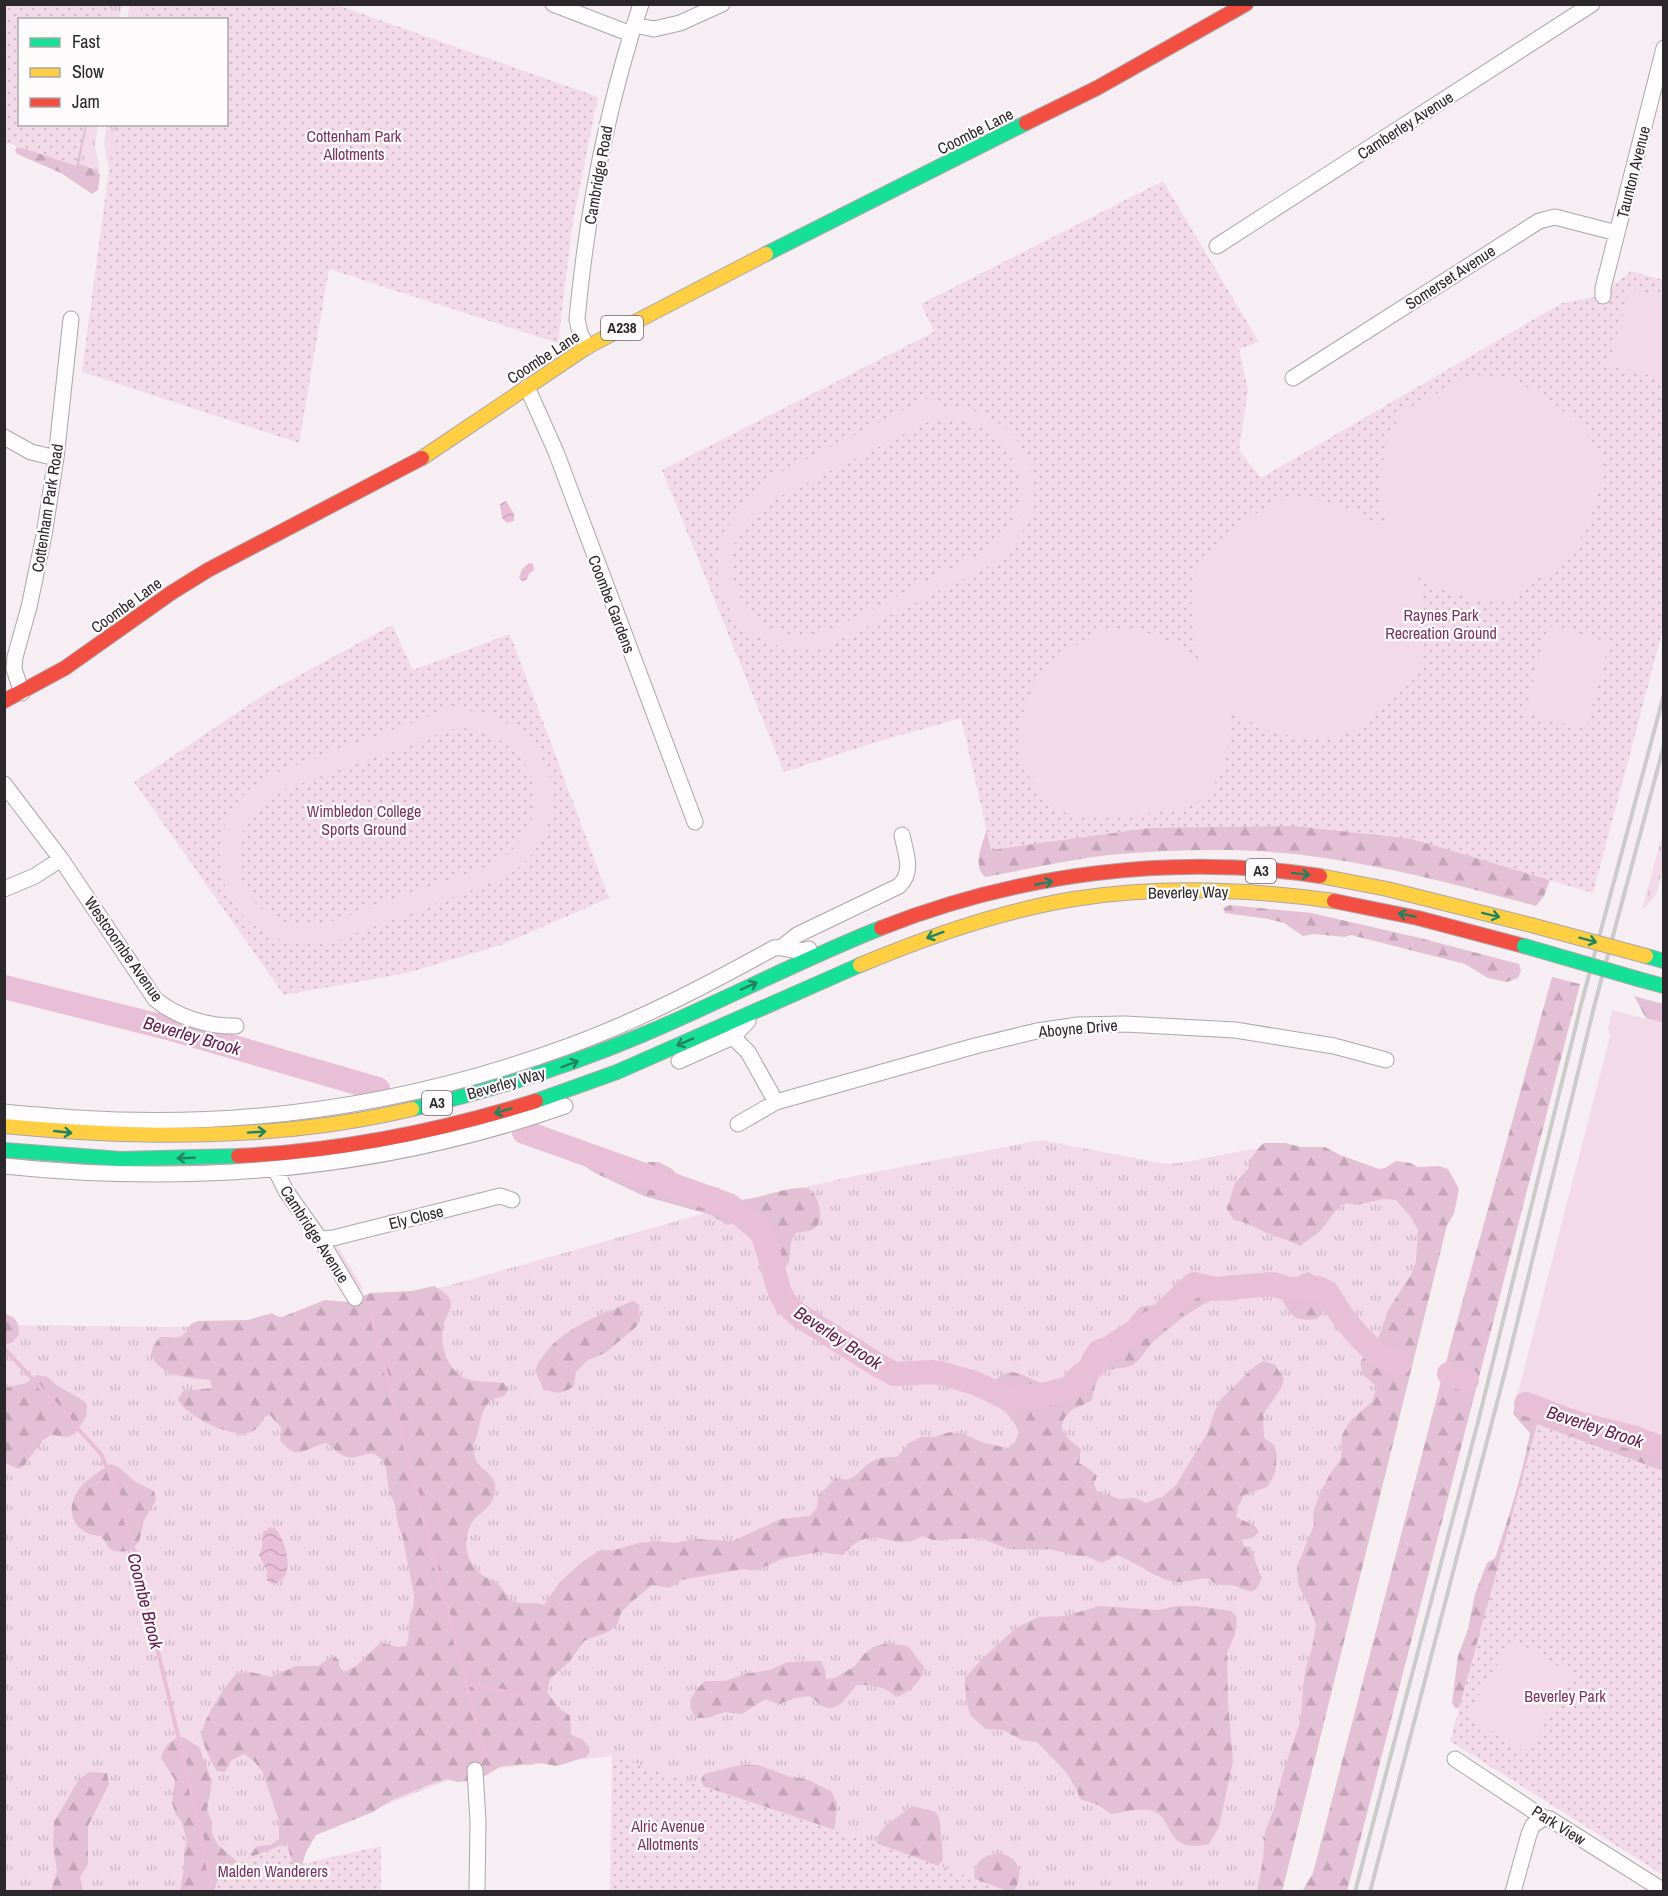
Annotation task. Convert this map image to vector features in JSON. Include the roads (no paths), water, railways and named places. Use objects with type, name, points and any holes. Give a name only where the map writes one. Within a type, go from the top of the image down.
[{"type":"main road","name":"Coombe Lane","points":[[4,701],[65,669],[171,593],[239,553],[423,457],[587,347],[718,278],[1097,88],[1246,4]]},
{"type":"main road","name":"Beverley Way","points":[[4,1126],[72,1133],[144,1136],[219,1135],[306,1128],[414,1110],[553,1070],[614,1047],[842,945],[939,907],[987,894],[1074,877],[1161,868],[1286,872],[1337,879],[1531,925],[1664,961]]},
{"type":"main road","name":"Beverley Way","points":[[4,1150],[140,1160],[321,1148],[408,1135],[483,1117],[561,1094],[620,1071],[757,1009],[921,940],[990,916],[1077,898],[1116,894],[1193,889],[1270,894],[1333,902],[1414,917],[1664,986]]},
{"type":"street","points":[[553,4],[633,30],[654,29],[680,22],[722,4]]},
{"type":"street","name":"Cambridge Road","points":[[587,347],[580,333],[578,319],[582,272],[602,144],[641,4]]},
{"type":"street","name":"Camberley Avenue","points":[[1217,246],[1592,4]]},
{"type":"street","name":"Taunton Avenue","points":[[1603,296],[1603,288],[1664,48]]},
{"type":"street","name":"Somerset Avenue","points":[[1293,378],[1539,220],[1555,217],[1617,232]]},
{"type":"street","name":"Cottenham Park Road","points":[[22,693],[14,669],[15,657],[30,607],[56,458],[71,319]]},
{"type":"street","name":"Coombe Gardens","points":[[527,387],[556,452],[695,822]]},
{"type":"street","points":[[4,437],[31,452],[56,458]]},
{"type":"street","name":"Westcoombe Avenue","points":[[4,784],[61,859],[155,999],[169,1011],[221,1026],[236,1026]]},
{"type":"street","name":"Beverley Way","points":[[4,1112],[124,1121],[212,1119],[331,1108],[412,1093],[517,1065],[571,1046],[656,1010],[717,980],[774,948],[782,947],[797,935],[899,886],[909,871],[902,835]]},
{"type":"street","points":[[4,890],[35,876],[61,859]]},
{"type":"street","name":"Beverley Way","points":[[782,947],[790,951],[801,952],[818,946],[842,945]]},
{"type":"street","name":"Beverley Way","points":[[4,1166],[112,1174],[202,1173],[275,1169],[358,1159],[472,1135],[591,1097],[733,1037],[740,1032],[757,1009]]},
{"type":"street","name":"Aboyne Drive","points":[[738,1124],[777,1102],[975,1046],[1037,1031],[1078,1025],[1125,1024],[1235,1030],[1330,1045],[1386,1060]]},
{"type":"street","points":[[733,1037],[748,1052],[777,1102]]},
{"type":"street","name":"Cambridge Avenue","points":[[275,1169],[286,1191],[320,1239],[356,1298]]},
{"type":"street","name":"Ely Close","points":[[320,1239],[333,1238],[500,1196],[512,1200]]},
{"type":"street","name":"Park View","points":[[1455,1759],[1544,1818],[1664,1891]]},
{"type":"street","points":[[475,1770],[478,1822],[477,1892]]},
{"type":"street","points":[[1513,1892],[1529,1834],[1533,1825],[1544,1818]]},
{"type":"water","points":[[506,501],[514,514],[514,521],[507,523],[502,518],[500,504]]},
{"type":"water","points":[[529,563],[533,564],[534,570],[526,580],[522,581],[519,578],[522,569]]},
{"type":"water","points":[[271,1527],[275,1528],[283,1541],[287,1559],[285,1576],[272,1584],[267,1580],[267,1571],[259,1555],[263,1532]]},
{"type":"waterway","name":"Beverley Brook","points":[[4,987],[168,1028],[378,1089]]},
{"type":"waterway","name":"Beverley Brook","points":[[524,1132],[729,1205],[759,1230],[764,1238],[780,1293],[785,1302],[797,1314],[894,1374],[932,1372],[943,1374],[975,1383],[1009,1399],[1042,1395],[1069,1388],[1092,1367],[1103,1352],[1156,1320],[1194,1284],[1216,1289],[1273,1284],[1288,1289],[1317,1288],[1327,1292],[1351,1327],[1374,1351],[1384,1358],[1400,1363]]},
{"type":"waterway","points":[[370,1311],[485,1756]]},
{"type":"waterway","name":"Coombe Brook","points":[[4,1348],[101,1454],[120,1499],[198,1820],[208,1866],[210,1892]]},
{"type":"waterway","name":"Beverley Brook","points":[[1449,1374],[1467,1380]]},
{"type":"waterway","name":"Beverley Brook","points":[[1526,1404],[1579,1424],[1635,1438],[1664,1449]]},
{"type":"waterway","points":[[467,1684],[524,1695]]},
{"type":"railway","points":[[1355,1892],[1478,1422],[1581,1005],[1664,694]]},
{"type":"railway","points":[[1370,1892],[1506,1368],[1594,1007],[1664,745]]},
{"type":"park label","name":"Cottenham Park Allotments","points":[[354,145]]},
{"type":"park label","name":"Raynes Park Recreation Ground","points":[[1441,624]]},
{"type":"park label","name":"Wimbledon College Sports Ground","points":[[364,820]]},
{"type":"park label","name":"Beverley Park","points":[[1565,1696]]},
{"type":"park label","name":"Alric Avenue Allotments","points":[[668,1835]]},
{"type":"park label","name":"Malden Wanderers","points":[[273,1871]]}]
